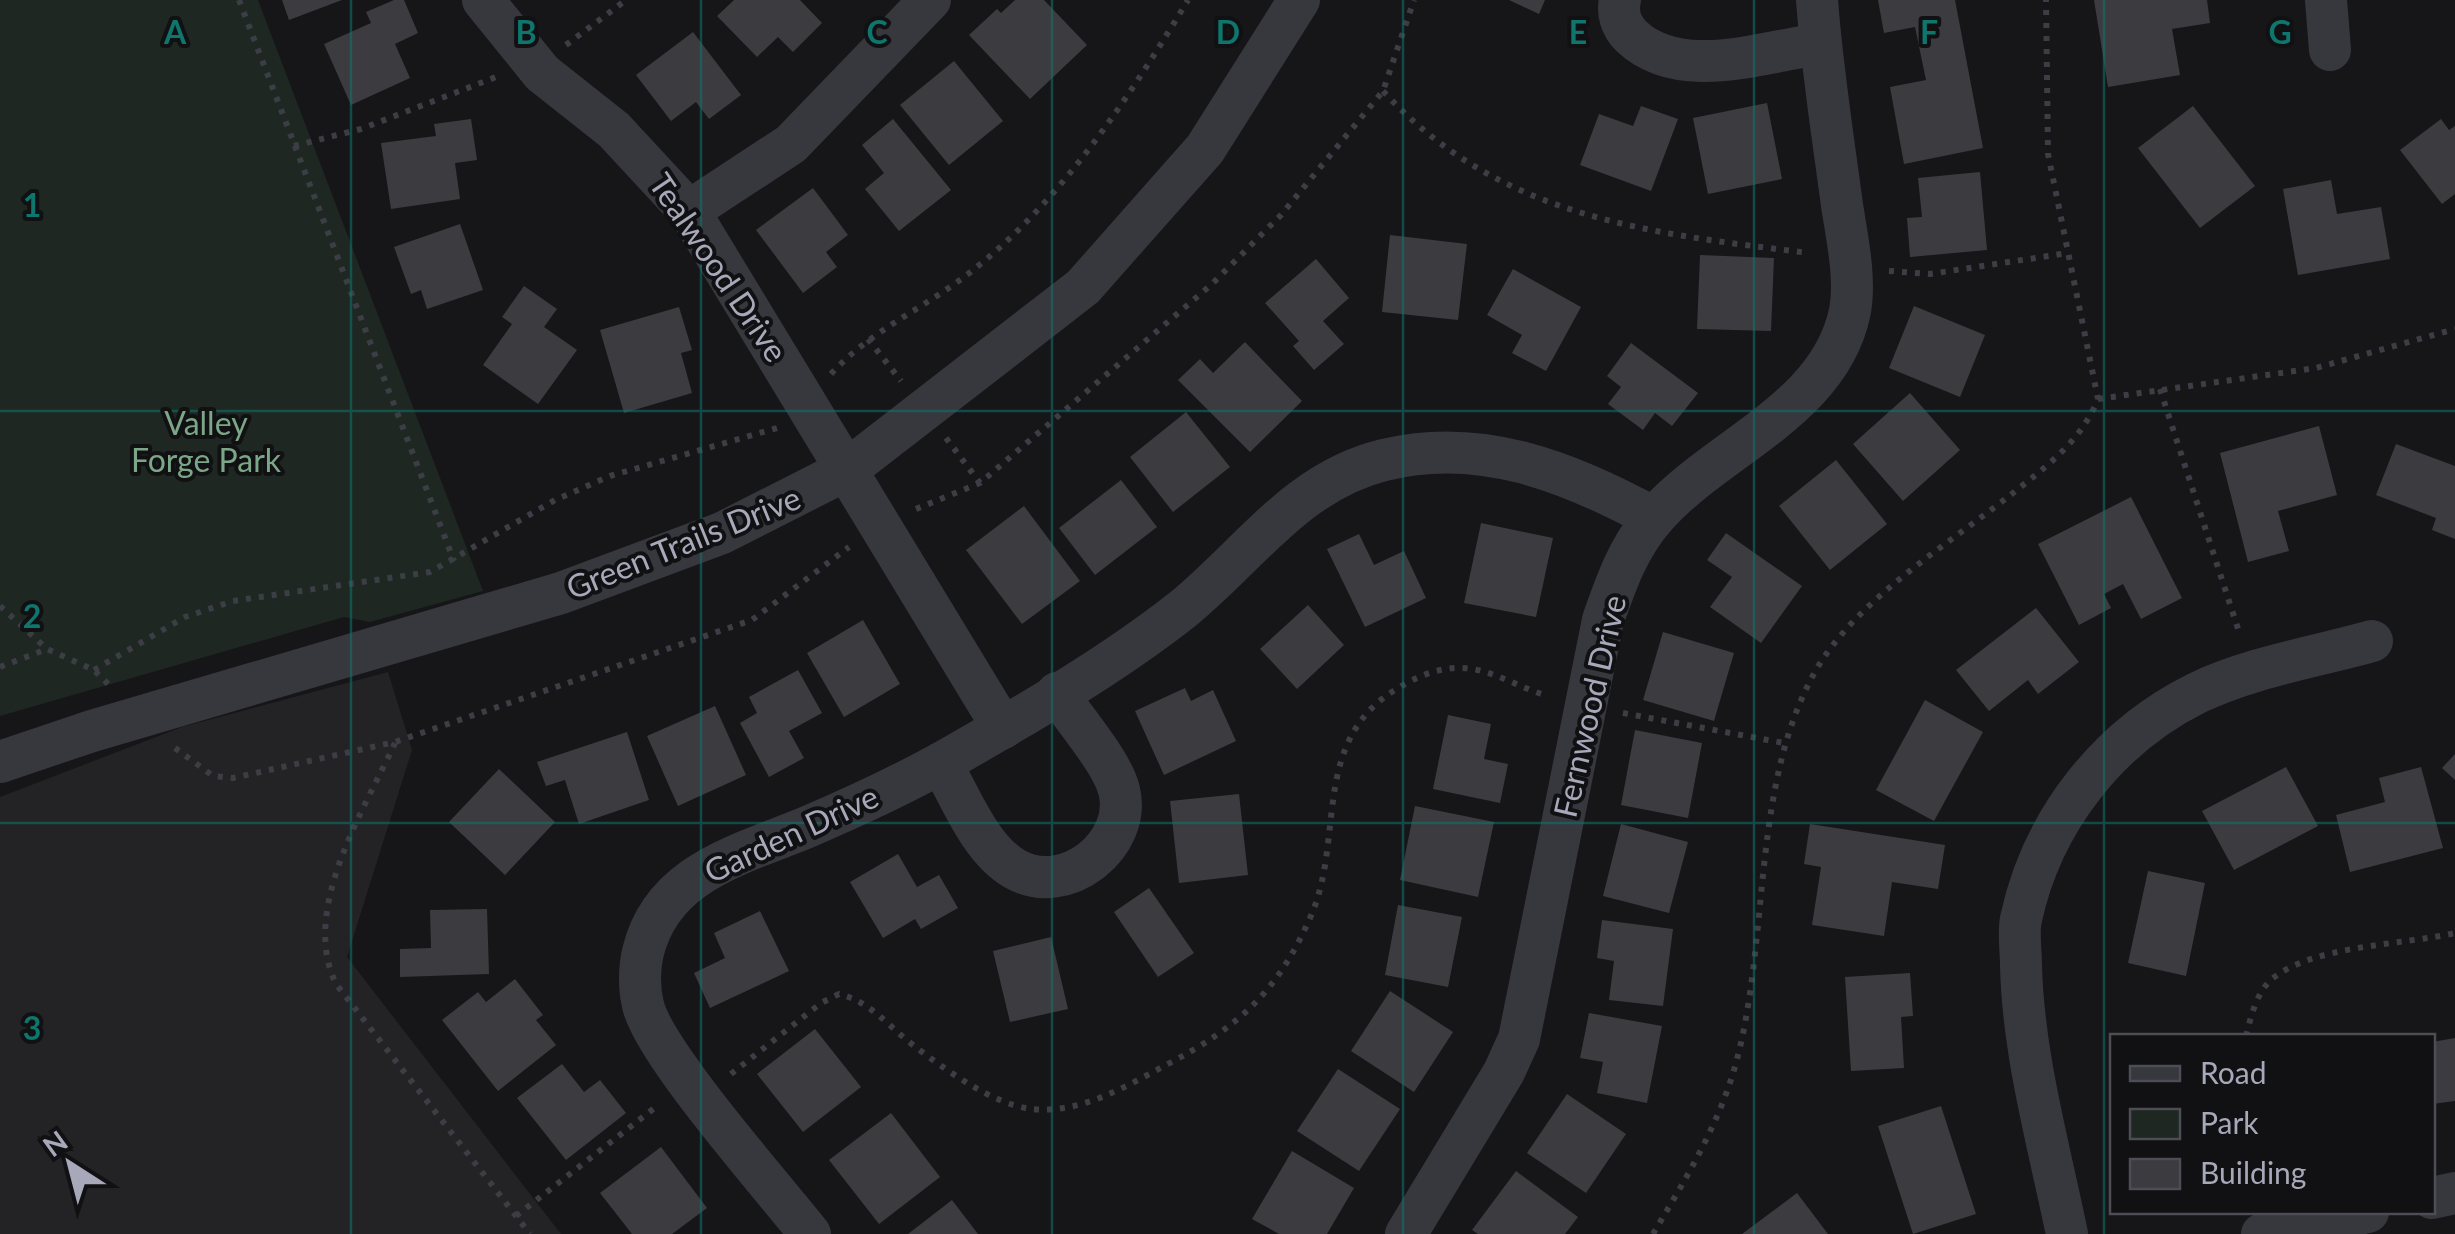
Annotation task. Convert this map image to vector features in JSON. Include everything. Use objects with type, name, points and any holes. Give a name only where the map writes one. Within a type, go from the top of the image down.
[{"type":"street","name":"Tealwood Drive","points":[[482,0],[532,63],[614,130],[689,211],[848,469]]},
{"type":"street","points":[[689,211],[790,144],[930,0]]},
{"type":"street","name":"Green Trails Drive","points":[[0,762],[108,726],[561,593],[722,533],[848,469],[1083,287],[1205,149],[1299,0]]},
{"type":"street","points":[[1620,0],[1624,29],[1632,37],[1662,57],[1684,62],[1820,44]]},
{"type":"street","name":"Fernwood Drive","points":[[1406,1234],[1504,1072],[1519,1039],[1603,620],[1623,562],[1654,518],[1686,487],[1804,396],[1828,362],[1850,312],[1849,257],[1817,0]]},
{"type":"street","points":[[2326,0],[2330,50]]},
{"type":"street","name":"Garden Drive","points":[[810,1234],[695,1087],[654,1030],[643,1006],[644,948],[666,901],[684,884],[726,859],[808,827],[941,763],[1003,728],[1183,608],[1296,502],[1346,471],[1388,459],[1450,451],[1514,459],[1570,475],[1654,518]]},
{"type":"street","points":[[848,469],[1003,728]]},
{"type":"street","points":[[2068,1234],[2028,1042],[2021,921],[2050,839],[2092,773],[2128,736],[2162,712],[2201,691],[2372,641]]},
{"type":"street","points":[[941,763],[1000,858],[1019,872],[1042,876],[1079,869],[1110,844],[1120,826],[1122,806],[1118,786],[1057,693]]},
{"type":"street","points":[[2262,1234],[2358,1214]]},
{"type":"path","points":[[239,0],[454,561]]},
{"type":"path","points":[[294,146],[426,108],[532,63],[570,42],[626,0]]},
{"type":"path","points":[[94,670],[184,617],[233,600],[430,572],[555,500],[610,476],[787,424],[868,339],[975,269],[1029,216],[1124,100],[1188,0]]},
{"type":"path","points":[[1653,1234],[1708,1136],[1736,1064],[1784,743],[1816,671],[1839,636],[1870,606],[2060,455],[2091,415],[2098,398],[2048,154],[2046,0]]},
{"type":"path","points":[[1383,91],[1415,126],[1448,150],[1527,196],[1575,214],[1658,233],[1849,257],[1883,270],[1930,274],[2068,253]]},
{"type":"path","points":[[2098,398],[2241,382],[2316,368],[2455,329]]},
{"type":"path","points":[[2160,389],[2253,674]]},
{"type":"path","points":[[0,667],[47,649]]},
{"type":"path","points":[[516,1216],[668,1097],[725,1079],[820,1003],[840,994],[872,1008],[913,1045],[988,1092],[1025,1108],[1052,1111],[1082,1105],[1215,1039],[1254,1008],[1278,978],[1312,916],[1331,848],[1332,785],[1347,740],[1382,698],[1436,671],[1462,668],[1586,706],[1784,743]]},
{"type":"path","points":[[395,742],[336,880],[322,936],[324,960],[336,984],[530,1234]]},
{"type":"path","points":[[2247,1034],[2260,994],[2285,971],[2333,955],[2455,933]]},
{"type":"shaded area","points":[[388,672],[412,750],[347,957],[561,1234],[0,1234],[0,797],[182,727]]},
{"type":"green space","name":"Valley Forge Park","points":[[0,0],[258,0],[483,591],[370,622],[344,617],[0,716]]},
{"type":"building","points":[[282,0],[342,0],[289,20]]},
{"type":"building","points":[[394,0],[404,0],[418,33],[395,44],[410,78],[351,105],[324,44],[371,23],[366,12]]},
{"type":"building","points":[[734,0],[800,0],[822,23],[793,52],[778,37],[757,57],[717,16]]},
{"type":"building","points":[[1015,0],[1044,0],[1087,45],[1030,99],[969,35],[997,9],[1001,13]]},
{"type":"building","points":[[1509,0],[1545,0],[1539,14]]},
{"type":"building","points":[[1878,0],[1955,0],[1983,148],[1904,164],[1890,87],[1926,80],[1915,27],[1884,33]]},
{"type":"building","points":[[2094,0],[2207,0],[2210,23],[2172,29],[2180,75],[2108,87]]},
{"type":"building","points":[[693,32],[741,95],[709,119],[696,102],[671,121],[636,75]]},
{"type":"building","points":[[954,61],[1003,121],[949,165],[900,105]]},
{"type":"building","points":[[1767,103],[1782,179],[1708,194],[1693,118]]},
{"type":"building","points":[[1641,106],[1678,119],[1651,191],[1580,165],[1599,114],[1633,126]]},
{"type":"building","points":[[2193,106],[2255,186],[2200,228],[2138,148]]},
{"type":"building","points":[[471,119],[477,160],[455,163],[460,199],[391,209],[381,143],[436,136],[434,124]]},
{"type":"building","points":[[893,119],[951,190],[899,231],[865,189],[884,173],[862,145]]},
{"type":"building","points":[[2441,119],[2449,130],[2455,126],[2455,194],[2442,204],[2400,150]]},
{"type":"building","points":[[1980,172],[1987,250],[1910,257],[1907,218],[1922,217],[1918,178]]},
{"type":"building","points":[[2331,180],[2337,214],[2381,207],[2390,259],[2298,275],[2283,189]]},
{"type":"building","points":[[813,188],[848,235],[826,252],[837,267],[803,293],[756,230]]},
{"type":"building","points":[[460,224],[483,290],[427,309],[421,290],[411,294],[394,247]]},
{"type":"building","points":[[1390,235],[1467,244],[1458,320],[1382,312]]},
{"type":"building","points":[[1700,255],[1774,258],[1771,331],[1697,329]]},
{"type":"building","points":[[1316,259],[1349,298],[1323,321],[1344,344],[1314,370],[1293,346],[1299,341],[1265,303]]},
{"type":"building","points":[[1513,269],[1581,307],[1546,371],[1512,353],[1522,335],[1487,315]]},
{"type":"building","points":[[524,286],[557,309],[544,327],[577,350],[538,404],[483,365],[512,324],[502,317]]},
{"type":"building","points":[[1914,306],[1985,335],[1960,397],[1889,368]]},
{"type":"building","points":[[679,307],[692,350],[681,353],[692,393],[624,413],[600,330]]},
{"type":"building","points":[[1245,342],[1302,401],[1250,452],[1178,380],[1200,359],[1213,373]]},
{"type":"building","points":[[1631,343],[1698,393],[1672,426],[1655,413],[1643,430],[1608,404],[1621,387],[1607,376]]},
{"type":"building","points":[[1910,393],[1960,450],[1903,501],[1853,444]]},
{"type":"building","points":[[1186,412],[1230,467],[1173,512],[1130,457]]},
{"type":"building","points":[[2319,426],[2337,495],[2278,511],[2289,551],[2248,562],[2220,453]]},
{"type":"building","points":[[2396,444],[2455,466],[2455,539],[2432,530],[2436,518],[2376,495]]},
{"type":"building","points":[[1836,460],[1887,524],[1830,570],[1779,506]]},
{"type":"building","points":[[1121,480],[1157,527],[1095,575],[1059,528]]},
{"type":"building","points":[[2131,497],[2182,598],[2141,619],[2123,584],[2104,594],[2111,608],[2079,625],[2038,544]]},
{"type":"building","points":[[1024,506],[1080,581],[1022,624],[966,550]]},
{"type":"building","points":[[1481,523],[1553,538],[1536,617],[1464,603]]},
{"type":"building","points":[[1726,533],[1802,586],[1761,643],[1710,607],[1732,577],[1707,560]]},
{"type":"building","points":[[1359,534],[1374,565],[1404,551],[1426,598],[1365,627],[1327,549]]},
{"type":"building","points":[[1308,605],[1344,645],[1297,689],[1260,649]]},
{"type":"building","points":[[2036,608],[2079,662],[2038,694],[2028,680],[1989,711],[1956,670]]},
{"type":"building","points":[[863,620],[900,684],[844,717],[807,653]]},
{"type":"building","points":[[1663,632],[1734,653],[1714,721],[1643,700]]},
{"type":"building","points":[[798,670],[822,713],[789,731],[804,758],[769,777],[740,723],[757,713],[749,697]]},
{"type":"building","points":[[1185,688],[1191,701],[1213,690],[1236,741],[1164,775],[1135,711]]},
{"type":"building","points":[[1925,700],[1983,732],[1934,821],[1876,790]]},
{"type":"building","points":[[715,706],[746,775],[678,806],[647,736]]},
{"type":"building","points":[[1448,715],[1491,724],[1484,759],[1508,764],[1500,803],[1433,789]]},
{"type":"building","points":[[1635,730],[1702,743],[1688,818],[1621,805]]},
{"type":"building","points":[[627,732],[649,800],[579,824],[565,780],[546,786],[537,762]]},
{"type":"building","points":[[2455,754],[2455,780],[2442,768]]},
{"type":"building","points":[[2286,767],[2318,826],[2234,870],[2202,811]]},
{"type":"building","points":[[2421,767],[2443,848],[2350,872],[2336,815],[2385,802],[2379,778]]},
{"type":"building","points":[[499,769],[555,822],[505,875],[449,822]]},
{"type":"building","points":[[1239,794],[1248,875],[1179,883],[1170,801]]},
{"type":"building","points":[[1415,806],[1494,822],[1478,897],[1400,880]]},
{"type":"building","points":[[1621,824],[1688,842],[1669,913],[1603,896]]},
{"type":"building","points":[[1810,824],[1945,845],[1938,889],[1892,882],[1884,936],[1812,925],[1821,867],[1804,864]]},
{"type":"building","points":[[898,854],[917,887],[939,875],[958,908],[921,929],[915,919],[883,938],[850,882]]},
{"type":"building","points":[[2148,871],[2205,883],[2186,976],[2128,963]]},
{"type":"building","points":[[1149,888],[1194,953],[1158,977],[1114,912]]},
{"type":"building","points":[[1398,905],[1462,917],[1448,987],[1385,975]]},
{"type":"building","points":[[487,909],[489,974],[400,977],[400,949],[431,948],[430,910]]},
{"type":"building","points":[[760,911],[789,971],[710,1008],[694,973],[725,958],[714,933]]},
{"type":"building","points":[[1602,920],[1673,929],[1663,1006],[1609,1000],[1614,961],[1597,958]]},
{"type":"building","points":[[1051,937],[1068,1009],[1010,1022],[993,951]]},
{"type":"building","points":[[1910,973],[1913,1016],[1901,1017],[1904,1068],[1851,1071],[1845,977]]},
{"type":"building","points":[[515,979],[543,1015],[536,1020],[556,1045],[498,1091],[442,1020],[478,992],[486,1002]]},
{"type":"building","points":[[1390,991],[1453,1032],[1414,1092],[1351,1051]]},
{"type":"building","points":[[1589,1013],[1662,1026],[1647,1103],[1597,1093],[1603,1062],[1580,1058]]},
{"type":"building","points":[[815,1029],[861,1087],[803,1132],[757,1074]]},
{"type":"building","points":[[2455,1038],[2455,1101],[2435,1104],[2435,1041]]},
{"type":"building","points":[[562,1064],[584,1092],[600,1080],[626,1113],[566,1160],[517,1098]]},
{"type":"building","points":[[1338,1069],[1400,1109],[1359,1171],[1297,1131]]},
{"type":"building","points":[[1567,1094],[1626,1134],[1586,1193],[1527,1153]]},
{"type":"building","points":[[1941,1106],[1976,1214],[1913,1234],[1878,1126]]},
{"type":"building","points":[[891,1113],[940,1177],[879,1224],[829,1160]]},
{"type":"building","points":[[661,1147],[707,1208],[672,1234],[632,1234],[600,1193]]},
{"type":"building","points":[[1292,1151],[1354,1188],[1327,1234],[1279,1234],[1252,1219]]},
{"type":"building","points":[[1516,1171],[1578,1217],[1565,1234],[1478,1234],[1472,1230]]},
{"type":"building","points":[[1797,1193],[1828,1234],[1742,1234]]},
{"type":"building","points":[[952,1200],[978,1234],[908,1234]]}]
